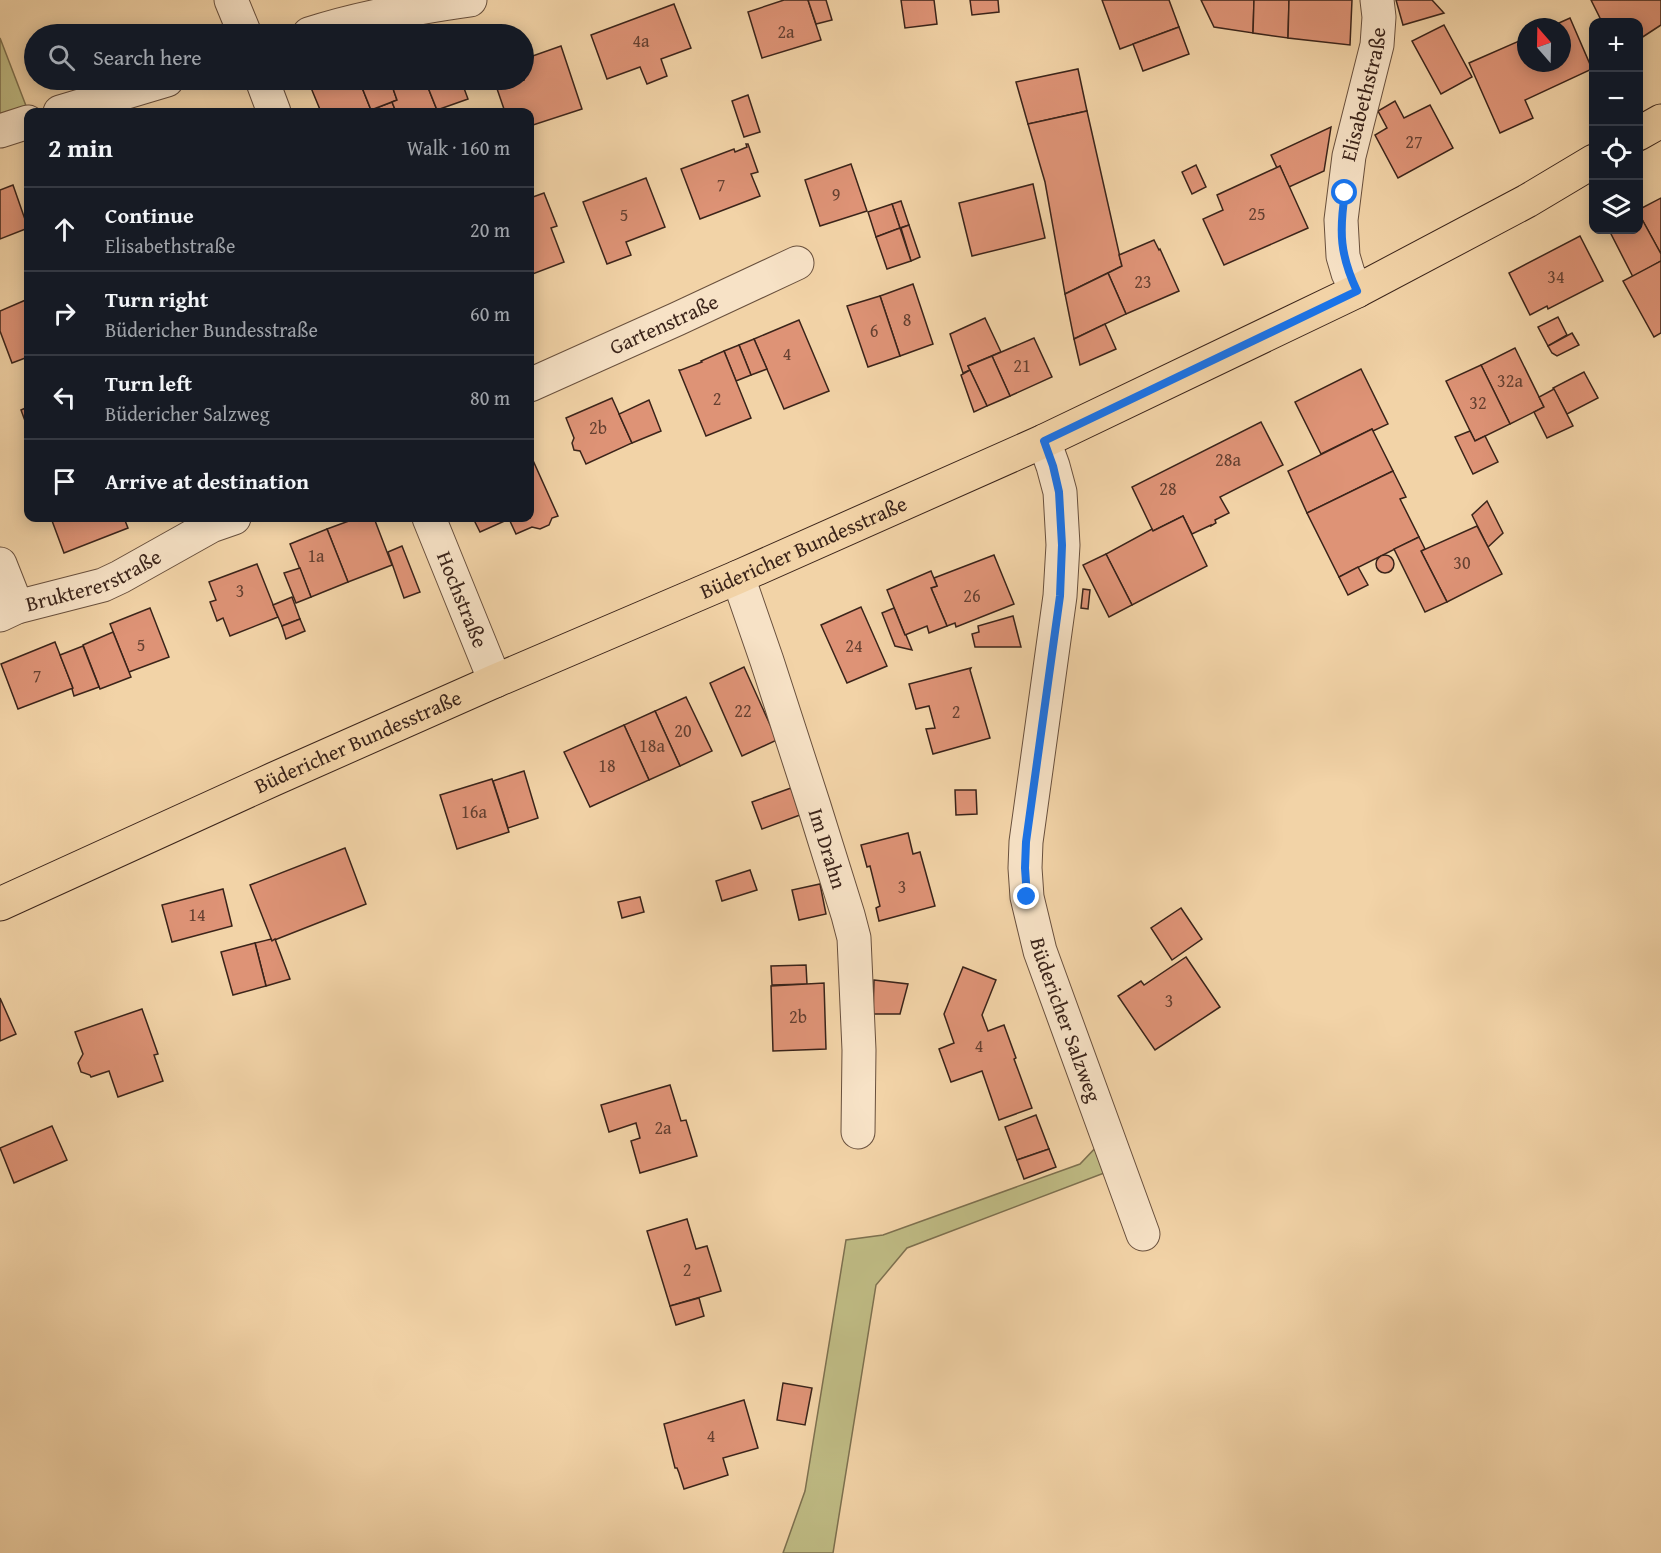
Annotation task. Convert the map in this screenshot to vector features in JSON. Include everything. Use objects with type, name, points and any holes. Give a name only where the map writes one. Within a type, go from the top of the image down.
[{"type":"main road","points":[[1643,131],[1661,121]]},
{"type":"main road","name":"Büdericher Bundesstraße","points":[[0,904],[495,681],[738,577],[1044,441],[1357,291],[1527,201],[1589,163]]},
{"type":"street","points":[[231,0],[241,24]]},
{"type":"street","points":[[348,24],[470,0]]},
{"type":"street","name":"Elisabethstraße","points":[[1357,291],[1343,256],[1341,220],[1349,156],[1377,45],[1379,16],[1377,0]]},
{"type":"street","points":[[73,108],[134,90]]},
{"type":"street","points":[[266,90],[272,108]]},
{"type":"street","points":[[0,131],[24,123]]},
{"type":"street","name":"Gartenstraße","points":[[534,383],[797,263]]},
{"type":"street","name":"Büdericher Salzweg","points":[[1044,441],[1059,492],[1062,545],[1060,596],[1026,842],[1027,897],[1040,951],[1143,1234]]},
{"type":"street","name":"Bruktererstraße","points":[[0,564],[9,611],[103,585],[120,578],[211,526],[222,522]]},
{"type":"street","name":"Hochstraße","points":[[431,522],[495,681]]},
{"type":"street","name":"Im Drahn","points":[[738,577],[818,816],[854,938],[859,1050],[858,1132]]},
{"type":"shaded area","points":[[0,38],[27,108],[24,108],[24,112],[0,120]]},
{"type":"shaded area","points":[[1102,1141],[1112,1170],[907,1248],[876,1285],[833,1553],[783,1553],[805,1491],[846,1240],[883,1235],[1080,1164]]},
{"type":"building","points":[[784,0],[808,0],[821,40],[762,58],[748,12]]},
{"type":"building","points":[[808,0],[826,0],[832,20],[816,24]]},
{"type":"building","points":[[901,0],[934,0],[937,24],[905,28]]},
{"type":"building","points":[[970,0],[998,0],[999,12],[972,15]]},
{"type":"building","points":[[1102,0],[1169,0],[1179,27],[1120,49]]},
{"type":"building","points":[[1201,0],[1254,0],[1253,33],[1214,27]]},
{"type":"building","points":[[1254,0],[1289,0],[1288,38],[1253,33]]},
{"type":"building","points":[[1289,0],[1352,0],[1350,45],[1288,38]]},
{"type":"building","points":[[1396,0],[1432,0],[1444,13],[1403,25]]},
{"type":"building","points":[[1591,0],[1661,0],[1661,25],[1643,37],[1643,18],[1600,18]]},
{"type":"building","points":[[674,4],[691,48],[661,59],[667,76],[647,84],[640,67],[607,79],[591,35]]},
{"type":"building","points":[[1571,20],[1589,62],[1589,70],[1525,100],[1533,118],[1500,133],[1469,63],[1517,42],[1517,72],[1571,72]]},
{"type":"building","points":[[1444,25],[1472,77],[1441,94],[1412,41]]},
{"type":"building","points":[[1179,27],[1189,54],[1143,71],[1133,44]]},
{"type":"building","points":[[561,46],[582,109],[534,125],[534,108],[504,108],[497,90],[534,90],[534,55]]},
{"type":"building","points":[[1078,69],[1087,111],[1028,124],[1016,82]]},
{"type":"building","points":[[312,90],[363,90],[370,108],[319,108]]},
{"type":"building","points":[[363,90],[394,90],[397,100],[370,108]]},
{"type":"building","points":[[394,90],[429,90],[436,108],[394,108],[392,102],[397,100]]},
{"type":"building","points":[[429,90],[465,90],[468,99],[436,108]]},
{"type":"building","points":[[748,95],[760,132],[744,137],[732,101]]},
{"type":"building","points":[[1395,101],[1404,118],[1430,105],[1453,148],[1398,178],[1375,135],[1387,128],[1378,111]]},
{"type":"building","points":[[392,102],[394,108],[376,108]]},
{"type":"building","points":[[1087,111],[1122,266],[1065,294],[1045,182],[1028,124]]},
{"type":"building","points":[[1331,127],[1324,171],[1289,187],[1280,166],[1277,168],[1271,155]]},
{"type":"building","points":[[746,144],[748,144],[758,172],[751,174],[760,196],[700,219],[681,169],[734,149],[735,152],[747,147]]},
{"type":"building","points":[[851,164],[867,211],[820,226],[805,180]]},
{"type":"building","points":[[1196,165],[1206,187],[1192,194],[1182,172]]},
{"type":"building","points":[[1280,166],[1308,228],[1224,265],[1203,219],[1223,210],[1217,195]]},
{"type":"building","points":[[646,178],[665,227],[626,242],[631,255],[607,264],[583,202]]},
{"type":"building","points":[[1033,184],[1045,238],[972,256],[959,203]]},
{"type":"building","points":[[13,185],[24,217],[24,230],[0,239],[0,190]]},
{"type":"building","points":[[544,193],[557,226],[551,228],[564,262],[534,273],[534,197]]},
{"type":"building","points":[[1661,198],[1661,254],[1643,221],[1643,207]]},
{"type":"building","points":[[901,201],[909,225],[900,228],[892,204]]},
{"type":"building","points":[[892,204],[900,228],[876,237],[868,212]]},
{"type":"building","points":[[1643,221],[1661,254],[1661,261],[1633,277],[1611,234],[1643,234]]},
{"type":"building","points":[[909,225],[920,257],[911,261],[901,228]]},
{"type":"building","points":[[900,228],[911,261],[887,269],[876,237]]},
{"type":"building","points":[[1580,236],[1603,281],[1548,309],[1547,306],[1530,315],[1509,273]]},
{"type":"building","points":[[1154,240],[1179,291],[1126,314],[1108,273],[1122,266],[1119,255]]},
{"type":"building","points":[[1661,261],[1661,333],[1654,337],[1623,281]]},
{"type":"building","points":[[1108,273],[1126,314],[1074,339],[1065,294]]},
{"type":"building","points":[[913,284],[933,344],[900,356],[880,296]]},
{"type":"building","points":[[880,296],[900,356],[868,367],[847,306]]},
{"type":"building","points":[[24,301],[24,358],[12,363],[0,331],[0,311]]},
{"type":"building","points":[[1558,317],[1567,335],[1548,346],[1538,327]]},
{"type":"building","points":[[985,318],[1001,352],[968,366],[970,370],[963,373],[950,334]]},
{"type":"building","points":[[799,320],[829,391],[784,409],[754,339]]},
{"type":"building","points":[[1105,324],[1116,349],[1080,365],[1074,339]]},
{"type":"building","points":[[1572,333],[1579,345],[1557,356],[1552,353],[1548,346]]},
{"type":"building","points":[[1034,338],[1052,377],[1010,396],[992,356]]},
{"type":"building","points":[[754,339],[767,369],[751,375],[739,345]]},
{"type":"building","points":[[739,345],[751,375],[736,381],[724,351]]},
{"type":"building","points":[[1515,348],[1544,407],[1510,424],[1481,365]]},
{"type":"building","points":[[724,351],[751,418],[706,436],[679,370]]},
{"type":"building","points":[[992,356],[1010,396],[987,406],[968,366]]},
{"type":"building","points":[[1481,365],[1510,424],[1475,441],[1446,381]]},
{"type":"building","points":[[1361,369],[1388,424],[1373,431],[1372,429],[1321,454],[1295,402]]},
{"type":"building","points":[[970,370],[987,406],[974,412],[961,375]]},
{"type":"building","points":[[1584,372],[1598,398],[1567,414],[1553,388]]},
{"type":"building","points":[[1554,389],[1573,426],[1547,438],[1534,412],[1544,407],[1539,397]]},
{"type":"building","points":[[612,398],[632,443],[586,464],[580,451],[574,450],[572,443],[574,438],[566,418]]},
{"type":"building","points":[[649,400],[661,431],[632,443],[619,414]]},
{"type":"building","points":[[1261,422],[1283,465],[1220,497],[1229,513],[1215,520],[1216,523],[1211,526],[1192,534],[1183,516],[1153,531],[1132,487]]},
{"type":"building","points":[[1372,429],[1393,471],[1307,513],[1288,471]]},
{"type":"building","points":[[1470,431],[1475,441],[1485,436],[1498,462],[1473,474],[1455,437]]},
{"type":"building","points":[[534,463],[558,516],[552,518],[549,525],[540,529],[532,527],[516,534],[510,522],[534,522]]},
{"type":"building","points":[[1393,471],[1406,497],[1400,499],[1419,537],[1339,577],[1307,513]]},
{"type":"building","points":[[1487,501],[1503,533],[1488,547],[1472,515]]},
{"type":"building","points":[[1183,516],[1207,566],[1132,605],[1106,554],[1152,529],[1153,531]]},
{"type":"building","points":[[52,522],[126,522],[128,528],[64,553]]},
{"type":"building","points":[[346,522],[376,522],[392,565],[348,582],[327,529]]},
{"type":"building","points":[[475,522],[502,522],[480,532]]},
{"type":"building","points":[[1477,526],[1502,574],[1447,602],[1421,551]]},
{"type":"building","points":[[327,529],[348,582],[311,597],[290,544]]},
{"type":"building","points":[[1419,537],[1425,549],[1421,551],[1447,602],[1425,612],[1394,549]]},
{"type":"building","points":[[402,546],[420,592],[404,598],[388,552]]},
{"type":"building","points":[[1106,554],[1132,605],[1109,617],[1083,565]]},
{"type":"building","points":[[994,555],[1014,604],[956,627],[955,623],[947,626],[931,588],[937,586],[934,578]]},
{"type":"building","points":[[1385,555],[1393,560],[1394,564],[1389,572],[1385,573],[1377,568],[1376,564],[1381,556]]},
{"type":"building","points":[[257,564],[278,617],[230,636],[223,618],[217,621],[210,602],[216,600],[209,582]]},
{"type":"building","points":[[1358,567],[1368,585],[1348,595],[1339,577]]},
{"type":"building","points":[[300,568],[311,597],[296,603],[284,573]]},
{"type":"building","points":[[931,571],[937,586],[931,588],[947,626],[929,633],[927,626],[905,635],[887,590]]},
{"type":"building","points":[[1083,589],[1090,590],[1088,609],[1081,608]]},
{"type":"building","points":[[292,597],[300,619],[282,626],[273,605]]},
{"type":"building","points":[[861,607],[887,666],[847,683],[821,625]]},
{"type":"building","points":[[150,608],[169,657],[129,672],[110,624]]},
{"type":"building","points":[[894,608],[912,650],[895,646],[882,613]]},
{"type":"building","points":[[1013,616],[1021,647],[975,647],[972,634],[979,632],[978,626]]},
{"type":"building","points":[[300,619],[305,631],[286,639],[282,626]]},
{"type":"building","points":[[113,632],[131,677],[100,689],[83,645]]},
{"type":"building","points":[[55,642],[73,688],[18,709],[1,664]]},
{"type":"building","points":[[83,646],[99,687],[74,696],[60,655]]},
{"type":"building","points":[[744,667],[777,740],[742,756],[710,683]]},
{"type":"building","points":[[971,668],[990,738],[933,754],[926,729],[935,728],[929,706],[916,709],[909,684]]},
{"type":"building","points":[[686,697],[712,751],[680,766],[655,711]]},
{"type":"building","points":[[655,711],[680,766],[649,780],[624,725]]},
{"type":"building","points":[[624,725],[649,780],[590,807],[564,752]]},
{"type":"building","points":[[524,771],[538,818],[508,828],[493,781]]},
{"type":"building","points":[[492,779],[509,832],[457,849],[440,795]]},
{"type":"building","points":[[791,788],[800,815],[762,829],[752,802]]},
{"type":"building","points":[[955,790],[976,790],[977,814],[956,815]]},
{"type":"building","points":[[908,833],[913,854],[920,852],[935,906],[879,921],[876,908],[880,906],[870,866],[867,867],[861,845]]},
{"type":"building","points":[[345,848],[366,904],[272,941],[250,885]]},
{"type":"building","points":[[750,870],[757,890],[722,901],[716,881]]},
{"type":"building","points":[[820,884],[826,914],[799,920],[792,890]]},
{"type":"building","points":[[223,889],[232,926],[172,942],[162,905]]},
{"type":"building","points":[[640,897],[644,912],[622,918],[618,902]]},
{"type":"building","points":[[1181,908],[1202,939],[1172,960],[1151,928]]},
{"type":"building","points":[[271,939],[272,941],[275,939],[290,979],[266,986],[255,943]]},
{"type":"building","points":[[255,943],[266,986],[233,995],[221,952]]},
{"type":"building","points":[[1186,957],[1220,1007],[1155,1050],[1118,996],[1141,981],[1144,985]]},
{"type":"building","points":[[806,965],[807,984],[772,985],[771,966]]},
{"type":"building","points":[[963,967],[996,980],[982,1015],[988,1031],[1004,1025],[1032,1108],[999,1120],[982,1071],[951,1082],[939,1049],[954,1043],[944,1014]]},
{"type":"building","points":[[874,980],[908,984],[900,1014],[873,1014]]},
{"type":"building","points":[[824,983],[826,1049],[773,1051],[771,986]]},
{"type":"building","points":[[0,998],[16,1034],[0,1041]]},
{"type":"building","points":[[142,1009],[158,1054],[154,1055],[163,1081],[118,1097],[109,1071],[91,1077],[81,1072],[78,1063],[83,1054],[75,1032]]},
{"type":"building","points":[[670,1085],[681,1121],[686,1120],[697,1156],[640,1173],[631,1141],[640,1138],[636,1123],[609,1132],[601,1105]]},
{"type":"building","points":[[1036,1115],[1049,1149],[1017,1160],[1005,1127]]},
{"type":"building","points":[[52,1126],[67,1160],[14,1183],[0,1148]]},
{"type":"building","points":[[1049,1149],[1056,1167],[1024,1179],[1017,1160]]},
{"type":"building","points":[[687,1219],[696,1249],[707,1246],[721,1291],[670,1306],[647,1231]]},
{"type":"building","points":[[699,1298],[704,1316],[676,1325],[670,1306]]},
{"type":"building","points":[[783,1383],[812,1388],[805,1425],[777,1420]]},
{"type":"building","points":[[744,1400],[758,1448],[723,1458],[728,1475],[684,1489],[677,1468],[675,1468],[664,1424]]},
{"type":"route","points":[[1027,897],[1026,842],[1060,596],[1062,545],[1059,492],[1044,441],[1357,291],[1343,256],[1341,220],[1345,193]]}]
